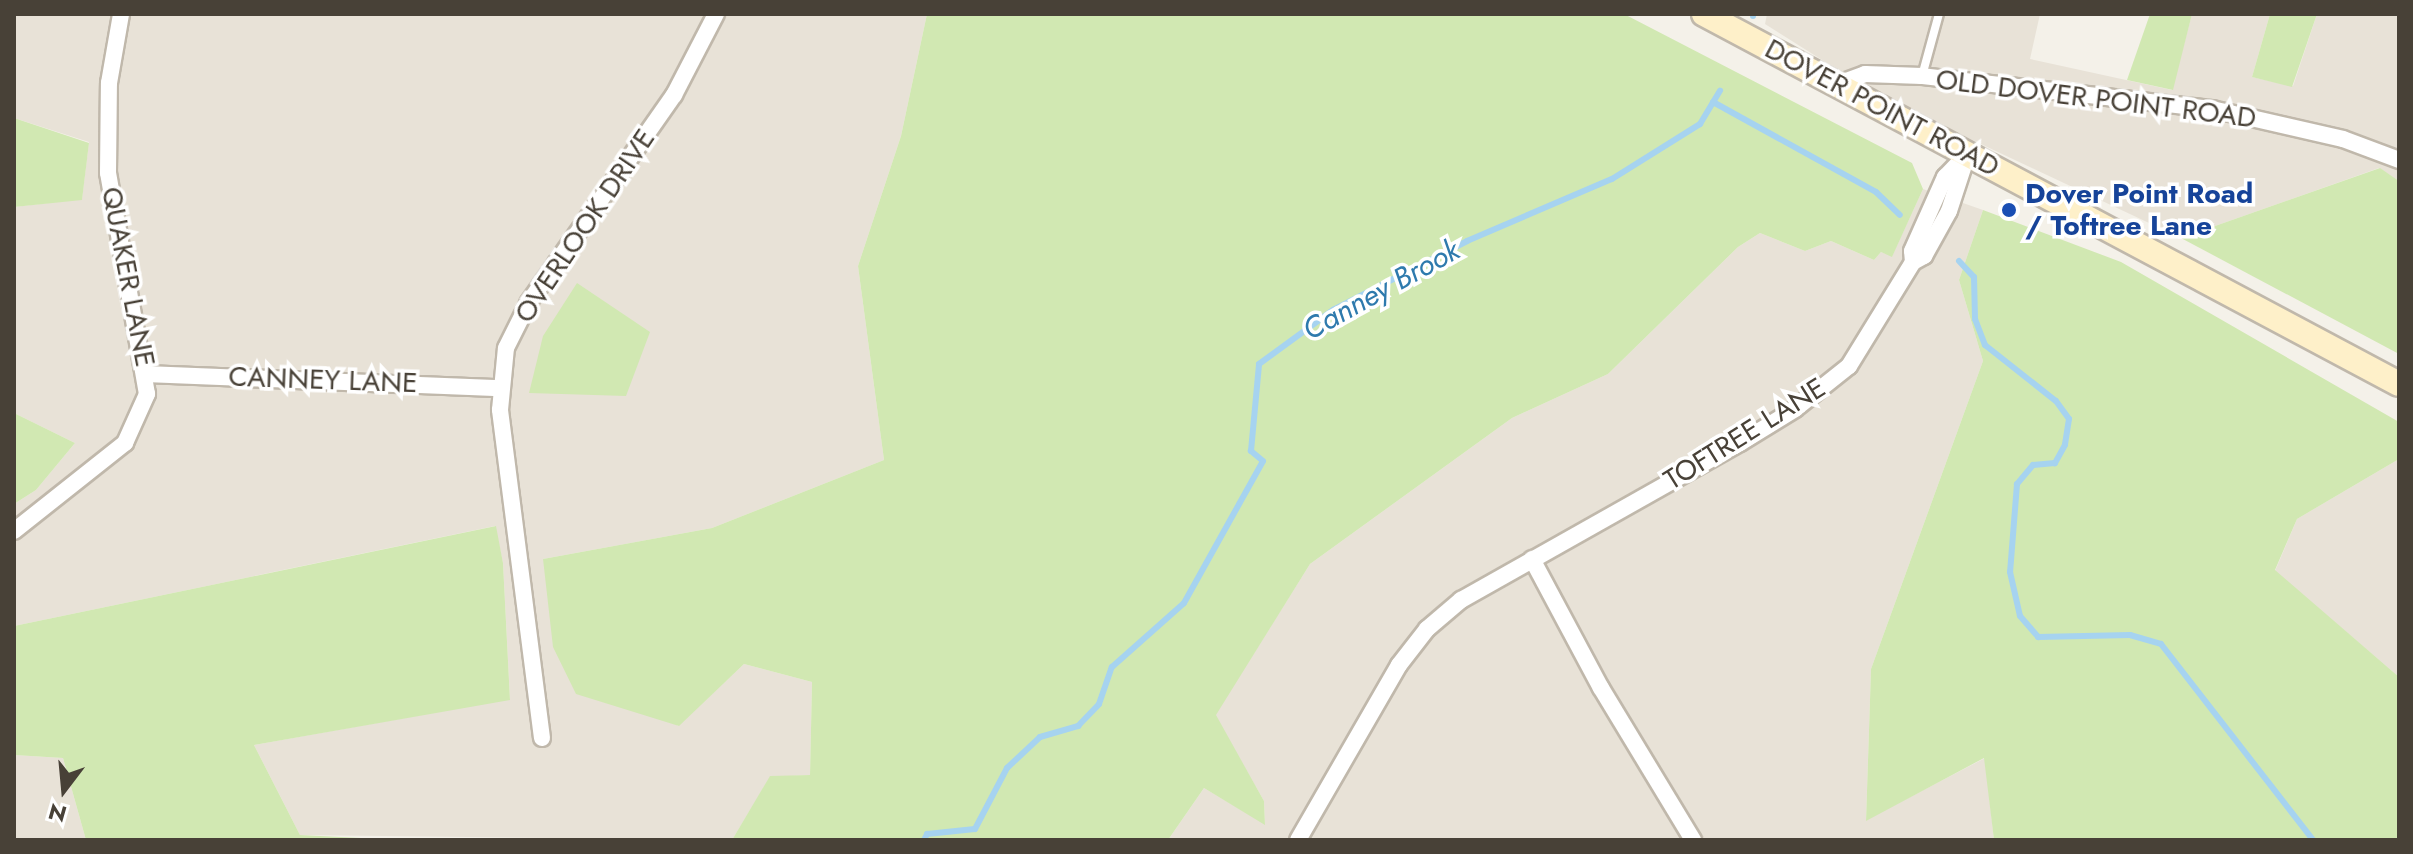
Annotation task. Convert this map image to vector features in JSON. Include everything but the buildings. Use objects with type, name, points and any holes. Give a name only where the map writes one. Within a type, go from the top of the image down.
[{"type":"main road","name":"DOVER POINT ROAD","points":[[1704,14],[2399,384]]},
{"type":"street","name":"QUAKER LANE","points":[[14,531],[125,443],[143,411],[147,374],[108,173],[109,83],[121,14]]},
{"type":"street","name":"OVERLOOK DRIVE","points":[[542,738],[499,388],[506,348],[529,302],[674,95],[716,14]]},
{"type":"street","name":"OLD DOVER POINT ROAD","points":[[1838,84],[1865,74],[1922,76],[2212,109],[2343,139],[2399,160]]},
{"type":"street","name":"TOFTREE LANE","points":[[1298,840],[1399,665],[1427,629],[1461,600],[1740,443],[1823,389],[1869,340],[1913,262],[1924,256],[1949,211],[1967,154]]},
{"type":"street","name":"CANNEY LANE","points":[[147,374],[499,388]]},
{"type":"street","points":[[1532,559],[1609,701],[1693,840]]},
{"type":"lane","points":[[1922,76],[1939,14]]},
{"type":"shaded area","points":[[14,14],[927,14],[901,136],[858,266],[884,460],[712,528],[543,559],[678,726],[744,664],[812,682],[810,775],[770,777],[732,840],[300,835],[254,745],[510,699],[503,563],[495,526],[14,626],[14,504],[36,490],[75,443],[14,413],[14,207],[82,199],[89,142],[14,118]]},
{"type":"shaded area","points":[[1767,14],[2040,14],[2030,59],[2172,90],[2192,14],[2270,14],[2252,77],[2293,86],[2317,14],[2399,14],[2399,181],[2379,168],[2181,238],[1881,97],[1765,24]]},
{"type":"shaded area","points":[[1923,189],[1983,210],[1959,280],[1983,361],[1871,669],[1866,820],[1985,758],[1994,840],[1168,840],[1204,788],[1265,824],[1264,801],[1215,715],[1310,564],[1512,418],[1608,374],[1738,247],[1760,233],[1805,251],[1831,241],[1874,260],[1881,252],[1892,256]]},
{"type":"shaded area","points":[[2399,459],[2399,677],[2275,571],[2297,519]]},
{"type":"shaded area","points":[[14,755],[63,758],[86,840],[14,840]]},
{"type":"green space","points":[[927,14],[1624,14],[1912,163],[1923,189],[1892,257],[1881,252],[1874,260],[1831,241],[1805,251],[1760,233],[1738,247],[1608,374],[1512,418],[1310,564],[1216,715],[1264,801],[1265,825],[1204,788],[1168,840],[732,840],[770,776],[810,775],[812,682],[744,664],[679,726],[576,694],[553,647],[543,559],[712,528],[884,460],[858,266],[901,136]]},
{"type":"green space","points":[[2150,14],[2192,14],[2173,90],[2127,80]]},
{"type":"green space","points":[[2270,14],[2317,14],[2292,87],[2252,77]]},
{"type":"green space","points":[[14,118],[89,143],[82,200],[14,207]]},
{"type":"green space","points":[[2380,168],[2399,181],[2399,354],[2181,238]]},
{"type":"green space","points":[[1983,210],[2121,262],[2399,422],[2399,459],[2297,519],[2275,570],[2399,677],[2399,840],[1994,840],[1984,758],[1866,821],[1871,669],[1983,361],[1959,280]]},
{"type":"green space","points":[[577,283],[650,332],[626,396],[529,393],[543,336]]},
{"type":"green space","points":[[14,413],[75,443],[36,490],[14,504]]},
{"type":"green space","points":[[496,526],[503,563],[510,700],[254,745],[300,835],[402,840],[86,840],[63,758],[14,755],[14,626]]},
{"type":"waterway","name":"Canney Brook","points":[[924,840],[927,834],[975,829],[1007,768],[1040,737],[1078,726],[1099,704],[1112,667],[1184,603],[1263,461],[1251,451],[1259,364],[1333,310],[1467,241],[1612,179],[1700,124],[1720,91]]},
{"type":"waterway","points":[[1713,102],[1876,192],[1900,215]]},
{"type":"waterway","points":[[1959,261],[1974,277],[1975,319],[1985,345],[2056,401],[2069,419],[2065,445],[2055,463],[2033,465],[2017,484],[2010,572],[2020,616],[2038,637],[2130,635],[2161,644],[2313,840]]},
{"type":"place","name":"Dover Point Road / Toftree Lane","points":[[2009,210]]}]
